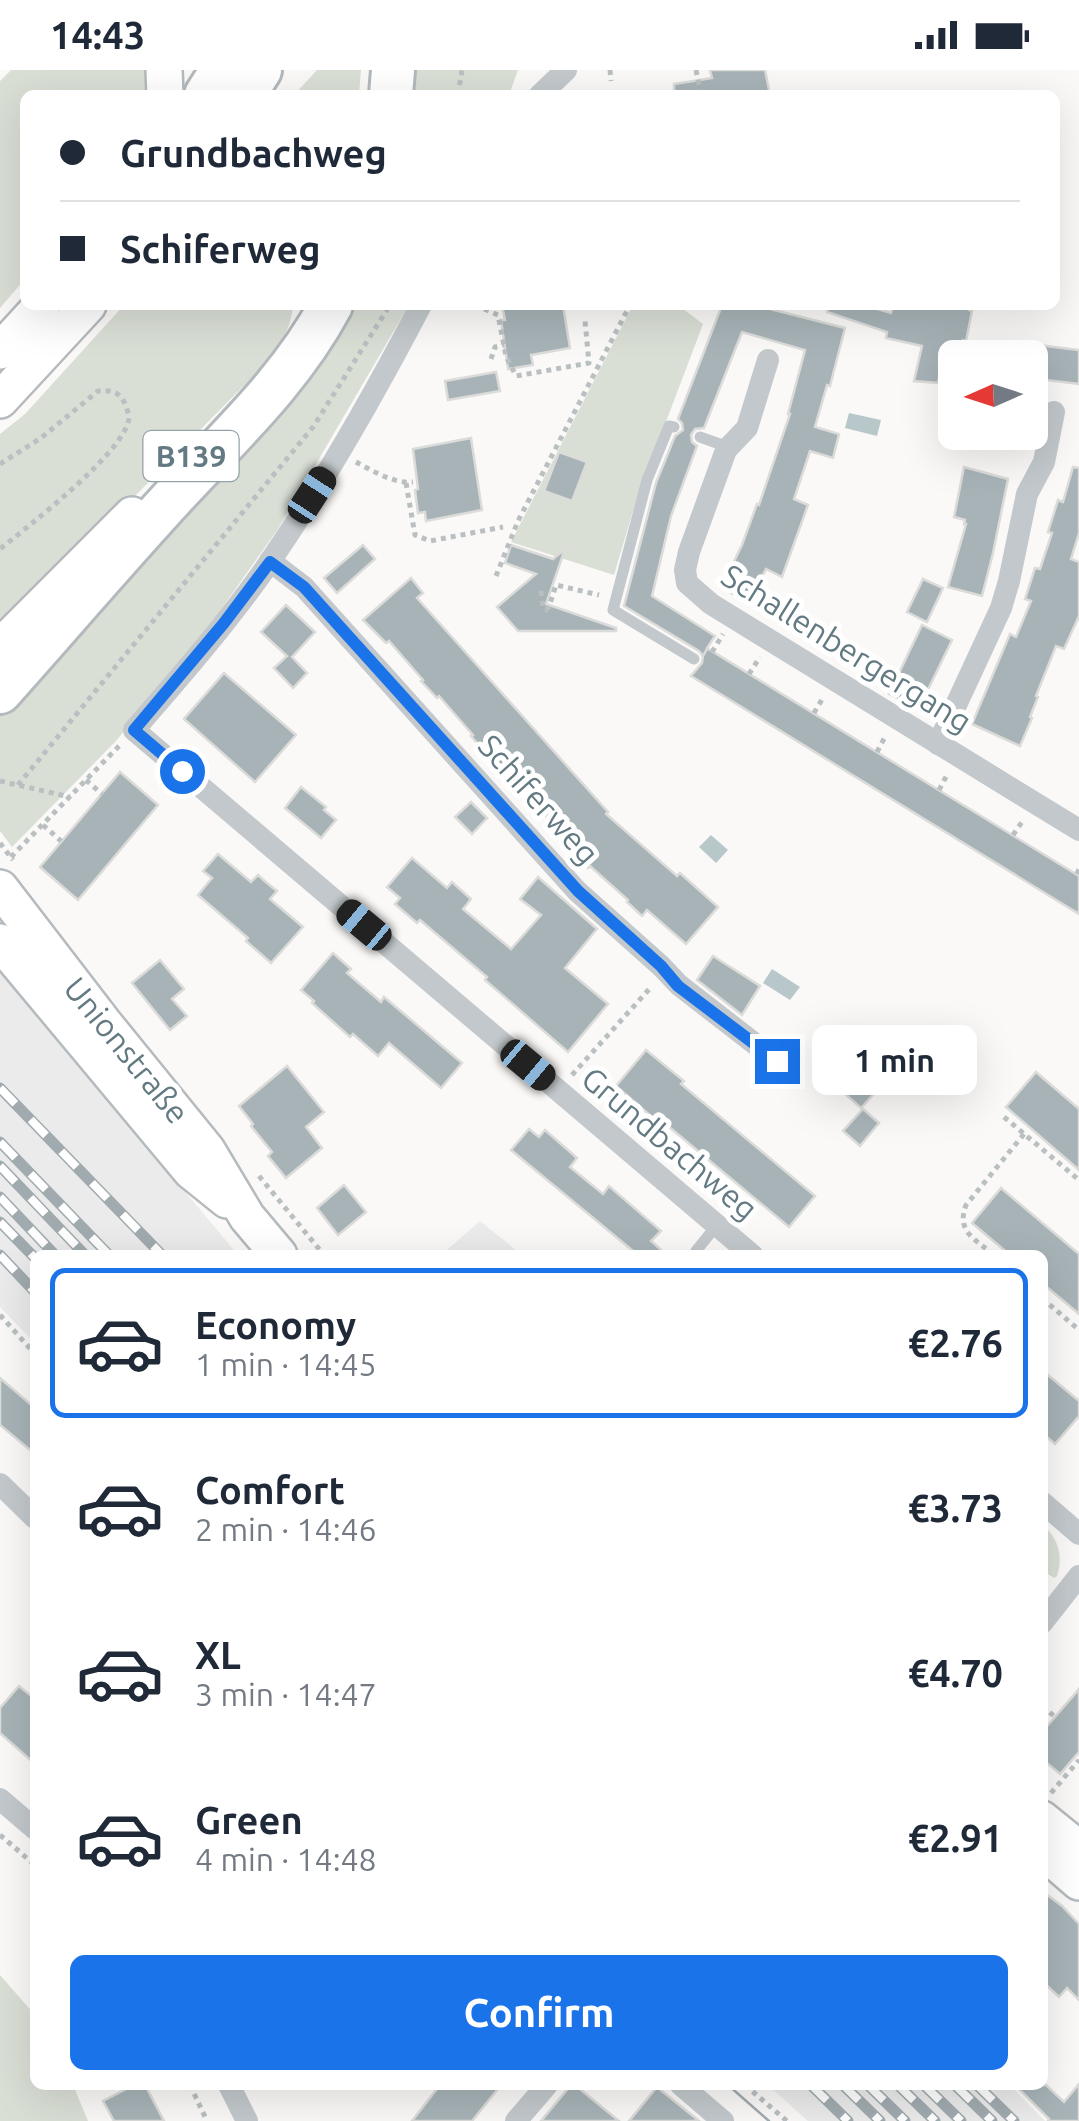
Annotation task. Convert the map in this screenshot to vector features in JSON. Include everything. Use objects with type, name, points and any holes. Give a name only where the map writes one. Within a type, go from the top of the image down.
[{"type":"highway","points":[[0,692],[270,395],[329,310]]},
{"type":"main road","points":[[0,351],[37,310]]},
{"type":"main road","points":[[0,400],[83,310]]},
{"type":"main road","name":"B139","points":[[0,647],[252,394],[295,336],[303,310]]},
{"type":"main road","name":"Unionstraße","points":[[5,873],[103,1022],[207,1150],[247,1217],[275,1250]]},
{"type":"main road","name":"Unionstraße","points":[[0,942],[191,1171],[247,1217]]},
{"type":"main road","points":[[1048,1807],[1079,1849]]},
{"type":"main road","points":[[1048,1855],[1079,1882]]},
{"type":"street","points":[[545,90],[564,71]]},
{"type":"street","points":[[128,736],[270,562],[338,453],[418,310]]},
{"type":"street","name":"Schallenbergergang","points":[[768,360],[747,428],[728,447],[689,552],[687,583],[711,604],[1079,830]]},
{"type":"street","points":[[938,744],[1001,608],[1027,494],[1044,462],[1054,412]]},
{"type":"street","name":"Schiferweg","points":[[270,562],[304,587],[570,884],[678,986],[777,1061]]},
{"type":"street","name":"Grundbachweg","points":[[128,736],[746,1250]]},
{"type":"street","points":[[0,1484],[30,1513]]},
{"type":"street","points":[[1048,1507],[1079,1534]]},
{"type":"street","points":[[1048,1615],[1079,1576]]},
{"type":"street","points":[[0,1798],[30,1825]]},
{"type":"street","points":[[232,2090],[248,2121]]},
{"type":"street","points":[[516,2121],[543,2090]]},
{"type":"street","points":[[688,2090],[724,2121]]},
{"type":"lane","points":[[674,428],[669,426],[647,480],[613,610],[694,660]]},
{"type":"lane","points":[[700,437],[728,447]]},
{"type":"lane","points":[[697,1250],[717,1226]]},
{"type":"path","points":[[610,70],[612,81]]},
{"type":"path","points":[[18,785],[312,428],[387,310]]},
{"type":"path","points":[[485,310],[498,316],[506,356],[516,376],[589,363],[584,321]]},
{"type":"path","points":[[496,576],[518,521],[627,310]]},
{"type":"path","points":[[491,359],[495,347],[504,345]]},
{"type":"path","points":[[0,464],[41,438],[98,391],[108,390],[124,401],[130,416],[97,467],[0,550]]},
{"type":"path","points":[[338,453],[374,472],[409,483],[415,535],[430,541],[503,527]]},
{"type":"path","points":[[541,592],[546,610],[556,585],[599,595]]},
{"type":"path","points":[[5,873],[43,825],[128,736]]},
{"type":"path","points":[[86,780],[102,794]]},
{"type":"path","points":[[0,781],[70,797]]},
{"type":"path","points":[[43,825],[61,841]]},
{"type":"path","points":[[572,1074],[666,971]]},
{"type":"path","points":[[1004,1116],[1079,1180]]},
{"type":"path","points":[[988,1250],[963,1228],[961,1218],[966,1205],[1024,1134]]},
{"type":"path","points":[[1048,1303],[1079,1330]]},
{"type":"path","points":[[0,1315],[30,1348]]},
{"type":"path","points":[[1048,1711],[1055,1717]]},
{"type":"path","points":[[1048,1805],[1079,1760]]},
{"type":"path","points":[[0,1834],[30,1861]]},
{"type":"path","points":[[192,2090],[207,2121]]},
{"type":"path","points":[[751,2090],[787,2121]]},
{"type":"shaded area","points":[[11,70],[149,70],[151,90],[20,90],[20,285],[0,308],[0,81]]},
{"type":"shaded area","points":[[317,70],[361,70],[359,90],[299,90]]},
{"type":"shaded area","points":[[412,70],[518,70],[511,90],[410,90]]},
{"type":"shaded area","points":[[119,310],[292,310],[289,326],[272,357],[0,629],[0,434],[25,414]]},
{"type":"shaded area","points":[[343,310],[406,310],[278,529],[217,615],[116,741],[12,847],[0,831],[0,712]]},
{"type":"shaded area","points":[[630,310],[685,310],[703,324],[636,501],[614,575],[511,542]]},
{"type":"shaded area","points":[[849,413],[881,420],[877,436],[845,428]]},
{"type":"shaded area","points":[[711,835],[728,850],[716,863],[699,847]]},
{"type":"shaded area","points":[[772,969],[800,987],[790,1000],[763,983]]},
{"type":"shaded area","points":[[0,971],[234,1250],[30,1250],[30,1338],[0,1307]]},
{"type":"shaded area","points":[[480,1221],[516,1250],[447,1250]]},
{"type":"shaded area","points":[[1048,1531],[1060,1556],[1054,1578],[1048,1574]]},
{"type":"shaded area","points":[[0,1975],[30,2009],[30,2090],[75,2090],[88,2121],[0,2121]]},
{"type":"shaded area","points":[[774,2090],[1015,2090],[1045,2121],[808,2121]]},
{"type":"building","points":[[710,70],[765,70],[769,90],[674,90],[674,84],[712,78]]},
{"type":"building","points":[[503,310],[564,310],[570,348],[531,355],[533,365],[508,369],[501,320],[505,320]]},
{"type":"building","points":[[720,310],[774,310],[845,328],[815,427],[839,434],[833,458],[810,451],[794,499],[808,505],[782,577],[766,569],[749,602],[721,588],[759,505],[790,414],[805,350],[742,332],[704,428],[695,429],[691,435],[697,446],[671,516],[652,596],[715,636],[707,648],[1079,876],[1079,914],[691,676],[702,663],[699,651],[624,606],[656,483],[675,436],[683,430],[678,419]]},
{"type":"building","points":[[828,310],[972,311],[966,340],[938,340],[938,383],[914,381],[922,346],[886,338],[887,332]]},
{"type":"building","points":[[1048,346],[1079,350],[1079,384],[1048,380]]},
{"type":"building","points":[[496,372],[500,391],[448,400],[445,381]]},
{"type":"building","points":[[471,438],[482,510],[426,521],[425,512],[418,513],[413,449]]},
{"type":"building","points":[[559,452],[587,462],[572,501],[544,491]]},
{"type":"building","points":[[964,467],[1008,479],[982,596],[948,587],[966,524],[954,517]]},
{"type":"building","points":[[1073,467],[1079,468],[1079,533],[1071,559],[1079,562],[1079,616],[1064,649],[1056,646],[1020,746],[972,724],[1010,634],[1016,637],[1031,601],[1025,599],[1035,568],[1040,569],[1058,500],[1063,502]]},
{"type":"building","points":[[363,545],[375,559],[337,593],[324,578]]},
{"type":"building","points":[[511,545],[553,559],[565,549],[546,604],[616,631],[518,631],[497,607],[536,574],[505,563]]},
{"type":"building","points":[[411,578],[423,593],[417,598],[606,814],[718,907],[686,944],[647,910],[642,916],[588,868],[439,696],[421,681],[389,641],[386,643],[363,620]]},
{"type":"building","points":[[923,579],[943,588],[927,622],[907,612]]},
{"type":"building","points":[[286,605],[315,632],[292,657],[307,673],[293,688],[274,668],[287,656],[261,632]]},
{"type":"building","points":[[922,625],[952,640],[919,708],[889,694]]},
{"type":"building","points":[[224,673],[296,735],[255,782],[184,719]]},
{"type":"building","points":[[120,772],[158,805],[78,900],[40,867]]},
{"type":"building","points":[[301,787],[336,820],[321,838],[285,808]]},
{"type":"building","points":[[471,802],[487,818],[472,834],[455,817]]},
{"type":"building","points":[[218,854],[251,882],[258,875],[277,891],[270,899],[303,927],[271,963],[198,895],[212,878],[203,871]]},
{"type":"building","points":[[412,858],[447,888],[452,882],[471,899],[463,909],[511,949],[541,915],[520,899],[538,877],[597,929],[565,968],[608,1004],[568,1052],[485,980],[487,977],[420,920],[417,923],[395,904],[400,898],[387,887]]},
{"type":"building","points":[[333,953],[351,969],[347,973],[381,1002],[384,997],[462,1063],[441,1088],[389,1043],[378,1056],[353,1034],[350,1037],[301,990]]},
{"type":"building","points":[[713,956],[760,986],[742,1015],[697,980]]},
{"type":"building","points":[[160,960],[184,989],[172,999],[187,1016],[170,1030],[132,983]]},
{"type":"building","points":[[853,1046],[889,1077],[861,1108],[826,1077]]},
{"type":"building","points":[[646,1050],[815,1196],[789,1227],[616,1086]]},
{"type":"building","points":[[287,1066],[324,1112],[306,1127],[322,1148],[286,1178],[268,1156],[272,1152],[239,1106]]},
{"type":"building","points":[[1036,1072],[1079,1109],[1079,1170],[1006,1107]]},
{"type":"building","points":[[863,1109],[879,1123],[860,1146],[843,1131]]},
{"type":"building","points":[[529,1129],[539,1137],[545,1130],[577,1158],[570,1167],[603,1194],[609,1186],[661,1231],[651,1241],[661,1250],[632,1250],[511,1150]]},
{"type":"building","points":[[344,1185],[366,1212],[338,1235],[317,1208]]},
{"type":"building","points":[[1001,1188],[1079,1254],[1079,1314],[1048,1288],[1048,1250],[1004,1250],[972,1223]]},
{"type":"building","points":[[1048,1375],[1079,1401],[1079,1416],[1055,1444],[1048,1438]]},
{"type":"building","points":[[0,1378],[30,1404],[30,1450],[0,1425]]},
{"type":"building","points":[[19,1686],[30,1695],[30,1760],[0,1733],[0,1708]]},
{"type":"building","points":[[1079,1689],[1079,1752],[1060,1774],[1048,1764],[1048,1725]]},
{"type":"building","points":[[1048,1896],[1079,1924],[1079,2000],[1067,1988],[1059,1997],[1048,1987]]},
{"type":"building","points":[[1079,2084],[1079,2121],[1048,2121],[1020,2090],[1048,2090],[1048,2087],[1064,2102]]},
{"type":"building","points":[[124,2090],[148,2090],[164,2121],[114,2121],[103,2101]]},
{"type":"building","points":[[436,2090],[497,2090],[472,2121],[412,2121]]},
{"type":"building","points":[[567,2090],[581,2090],[619,2121],[541,2121]]},
{"type":"building","points":[[655,2090],[661,2090],[699,2121],[629,2121]]},
{"type":"tram line","points":[[734,2090],[769,2121]]},
{"type":"railway","points":[[0,1088],[157,1250]]},
{"type":"railway","points":[[0,1142],[104,1250]]},
{"type":"railway","points":[[0,1166],[80,1250]]},
{"type":"railway","points":[[0,1197],[50,1250]]},
{"type":"railway","points":[[0,1222],[30,1253]]},
{"type":"railway","points":[[0,1255],[30,1287]]},
{"type":"railway","points":[[816,2090],[848,2121]]},
{"type":"railway","points":[[848,2090],[880,2121]]},
{"type":"railway","points":[[873,2090],[905,2121]]},
{"type":"railway","points":[[903,2090],[935,2121]]},
{"type":"railway","points":[[929,2090],[961,2121]]},
{"type":"railway","points":[[960,2090],[992,2121]]},
{"type":"railway","points":[[982,2090],[1014,2121]]},
{"type":"route","points":[[182,771],[134,730],[270,562],[304,587],[578,891],[678,986],[777,1061]]}]
